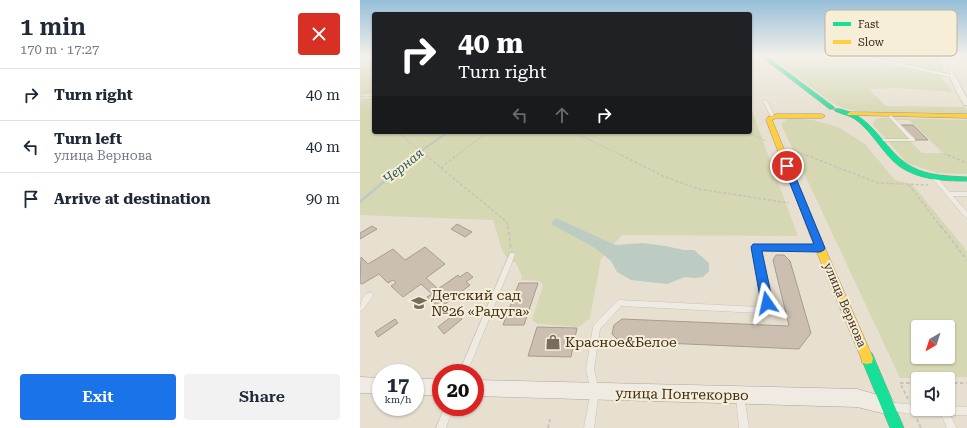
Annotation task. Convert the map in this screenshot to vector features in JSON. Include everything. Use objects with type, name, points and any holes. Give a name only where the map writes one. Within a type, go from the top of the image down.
[{"type":"main road","points":[[790,77],[812,107],[822,116]]},
{"type":"main road","points":[[790,77],[835,111],[849,114],[890,116],[967,116]]},
{"type":"main road","points":[[797,115],[812,107],[822,106],[867,126]]},
{"type":"main road","points":[[773,117],[797,115],[822,116],[835,111]]},
{"type":"main road","points":[[849,114],[867,126],[890,153],[903,165],[932,181],[967,179]]},
{"type":"main road","name":"улица Вернова","points":[[773,117],[769,120],[779,146],[820,248],[897,428]]},
{"type":"street","points":[[953,76],[964,93],[967,103]]},
{"type":"street","points":[[360,385],[372,386]]},
{"type":"street","name":"улица Понтекорво","points":[[484,388],[857,398],[888,406]]},
{"type":"lane","points":[[765,101],[773,117]]},
{"type":"lane","points":[[879,140],[913,140],[890,116]]},
{"type":"lane","points":[[932,181],[948,194],[967,216]]},
{"type":"lane","points":[[948,194],[967,194]]},
{"type":"lane","points":[[589,428],[594,391],[590,369],[596,327],[620,303],[760,310],[767,303],[756,247],[820,248]]},
{"type":"lane","points":[[467,364],[512,255]]},
{"type":"lane","points":[[360,308],[370,295]]},
{"type":"lane","points":[[740,395],[744,428]]},
{"type":"lane","points":[[888,406],[911,409]]},
{"type":"lane","points":[[955,410],[967,411]]},
{"type":"lane","points":[[441,428],[446,416]]},
{"type":"lane","points":[[946,416],[952,428]]},
{"type":"path","points":[[360,97],[372,88]]},
{"type":"path","points":[[360,97],[372,96]]},
{"type":"path","points":[[399,134],[507,222],[512,255]]},
{"type":"path","points":[[441,168],[484,134]]},
{"type":"path","points":[[578,134],[665,176],[699,189],[789,203]]},
{"type":"path","points":[[751,134],[878,183],[909,185],[932,181]]},
{"type":"path","points":[[944,154],[967,163]]},
{"type":"path","points":[[909,185],[967,260]]},
{"type":"path","points":[[900,383],[911,383]]},
{"type":"path","points":[[955,383],[967,383]]},
{"type":"path","points":[[548,428],[550,419]]},
{"type":"green space","points":[[360,76],[372,76],[372,93],[360,94]]},
{"type":"green space","points":[[796,76],[940,76],[953,92],[900,88],[869,89],[886,106],[966,107],[967,113],[862,112],[843,108],[831,102]]},
{"type":"green space","points":[[372,98],[372,134],[752,134],[752,111],[798,236],[622,235],[601,259],[590,318],[579,327],[538,324],[532,320],[543,285],[539,281],[521,280],[522,276],[516,263],[507,258],[502,250],[493,220],[360,215],[360,99]]},
{"type":"green space","points":[[789,118],[813,120],[838,127],[865,144],[895,180],[912,184],[967,251],[967,377],[955,377],[955,372],[911,372],[911,378],[900,378],[781,124]]},
{"type":"green space","points":[[891,118],[912,139],[886,139],[873,125],[875,119]]},
{"type":"green space","points":[[893,118],[967,120],[967,174],[937,173],[907,163],[887,140],[910,141],[922,153],[943,153],[909,120],[895,120]]},
{"type":"shaded area","points":[[556,218],[615,245],[643,243],[684,250],[694,250],[709,263],[709,271],[703,277],[685,277],[667,284],[631,280],[617,272],[611,261],[595,248],[551,224]]},
{"type":"building","points":[[900,125],[913,125],[928,140],[915,140]]},
{"type":"building","points":[[457,224],[472,232],[465,237],[451,229]]},
{"type":"building","points":[[372,226],[377,229],[360,239],[360,233]]},
{"type":"building","points":[[425,247],[445,264],[426,278],[438,289],[458,275],[460,277],[467,272],[473,277],[466,282],[470,285],[440,308],[427,297],[432,294],[421,284],[403,297],[391,286],[396,283],[393,280],[388,283],[379,274],[362,284],[360,283],[361,257],[368,264],[393,249],[405,260]]},
{"type":"building","points":[[776,255],[784,255],[790,261],[811,333],[799,349],[619,341],[612,334],[614,325],[622,319],[789,326],[773,260]]},
{"type":"building","points":[[519,283],[538,283],[524,325],[503,325]]},
{"type":"building","points":[[456,313],[462,319],[444,334],[438,327]]},
{"type":"building","points":[[395,319],[398,323],[378,337],[375,332]]},
{"type":"building","name":"Красное&Белое","points":[[537,327],[577,328],[571,357],[528,356]]},
{"type":"waterway","name":"Черная","points":[[414,156],[445,134]]},
{"type":"waterway","name":"Черная","points":[[360,202],[415,155]]},
{"type":"traffic: fast","points":[[790,76],[832,108]]},
{"type":"traffic: fast","points":[[837,110],[855,117],[863,123],[875,134],[890,153],[909,169],[933,177],[967,179]]},
{"type":"traffic: fast","points":[[867,358],[897,428]]},
{"type":"traffic: slow","points":[[850,114],[967,116]]},
{"type":"traffic: slow","points":[[822,116],[777,116],[770,118],[769,120],[820,248],[867,358]]},
{"type":"place","name":"Детский сад №26 «Радуга»","points":[[419,303]]},
{"type":"place","name":"Красное&Белое","points":[[553,342]]},
{"type":"route","points":[[767,303],[756,247],[820,248],[787,166]]}]
